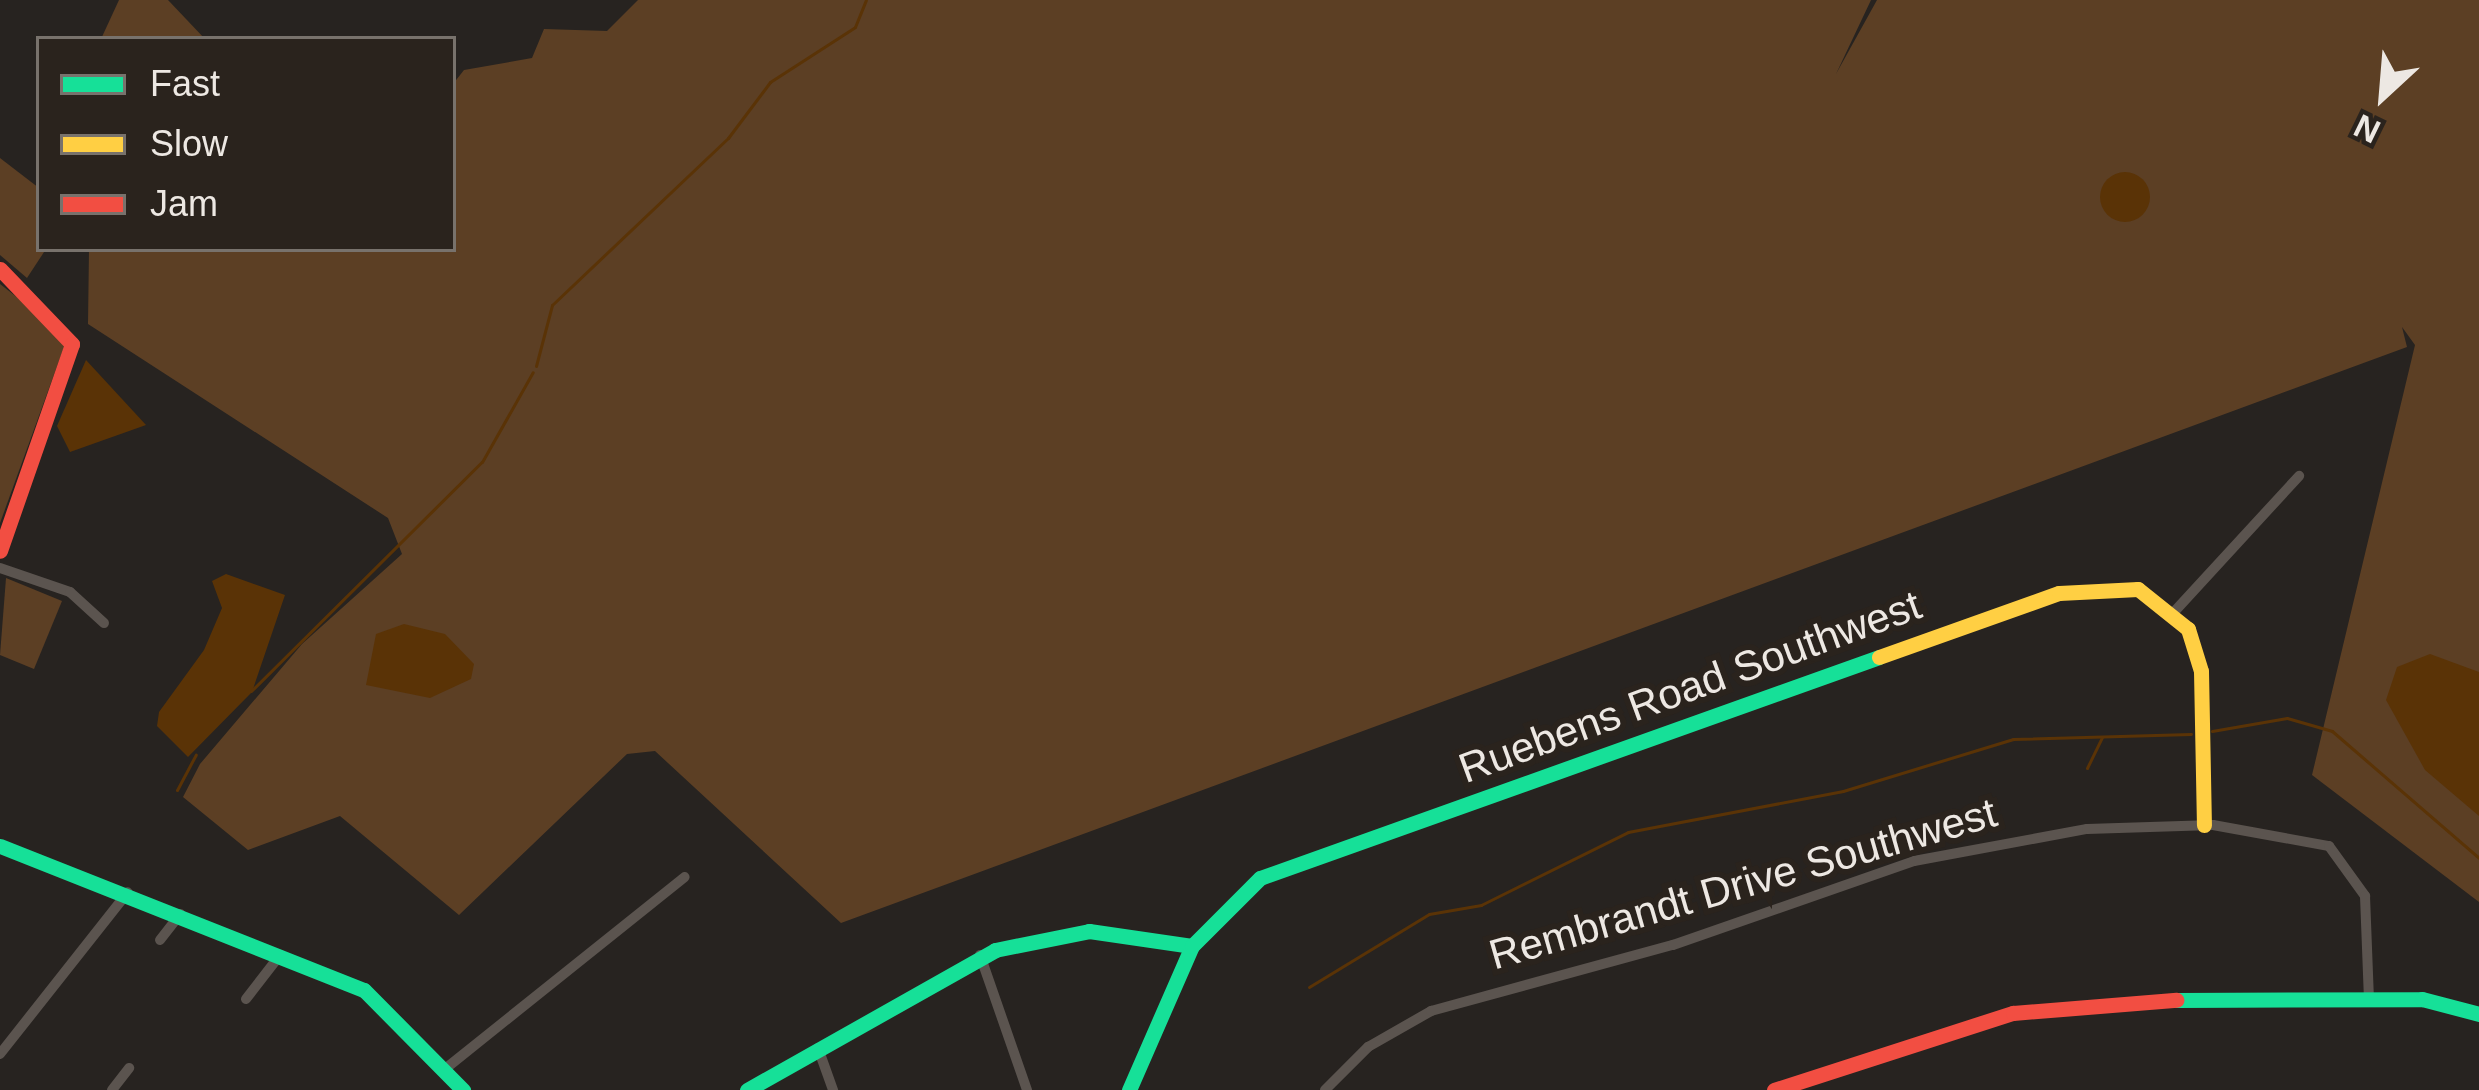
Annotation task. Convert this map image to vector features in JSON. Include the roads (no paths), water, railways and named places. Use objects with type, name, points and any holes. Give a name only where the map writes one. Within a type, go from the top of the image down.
[{"type":"street","points":[[0,269],[72,344],[0,551]]},
{"type":"street","points":[[2204,825],[2201,670],[2174,612],[2299,476]]},
{"type":"street","points":[[0,568],[70,592],[104,623]]},
{"type":"street","name":"Ruebens Road Southwest","points":[[1129,1090],[1192,946],[1274,872],[2059,592],[2124,585],[2174,612]]},
{"type":"street","name":"Rembrandt Drive Southwest","points":[[1324,1090],[1368,1047],[1431,1011],[1673,945],[1914,861],[2034,835],[2204,825],[2293,833],[2342,856],[2369,916],[2369,999]]},
{"type":"street","points":[[0,846],[282,952],[378,1000],[445,1069],[458,1089]]},
{"type":"street","points":[[445,1069],[685,877]]},
{"type":"street","points":[[0,1054],[129,891]]},
{"type":"street","points":[[160,940],[182,912]]},
{"type":"street","points":[[747,1090],[980,956],[1089,932],[1192,946]]},
{"type":"street","points":[[246,999],[282,952]]},
{"type":"street","points":[[980,956],[1027,1090]]},
{"type":"street","points":[[1774,1090],[2051,1005],[2369,999],[2479,1014]]},
{"type":"street","points":[[817,1046],[833,1090]]},
{"type":"street","points":[[112,1090],[129,1069]]},
{"type":"waterway","points":[[536,366],[552,305],[728,138],[770,82],[855,27],[866,0]]},
{"type":"waterway","points":[[251,691],[482,462],[533,372]]},
{"type":"waterway","points":[[2212,731],[2287,718],[2332,731],[2479,858]]},
{"type":"waterway","points":[[1309,987],[1429,914],[1481,905],[1628,832],[1843,791],[2013,739],[2191,734]]},
{"type":"waterway","points":[[2087,768],[2102,737]]},
{"type":"waterway","points":[[177,790],[196,755]]}]
